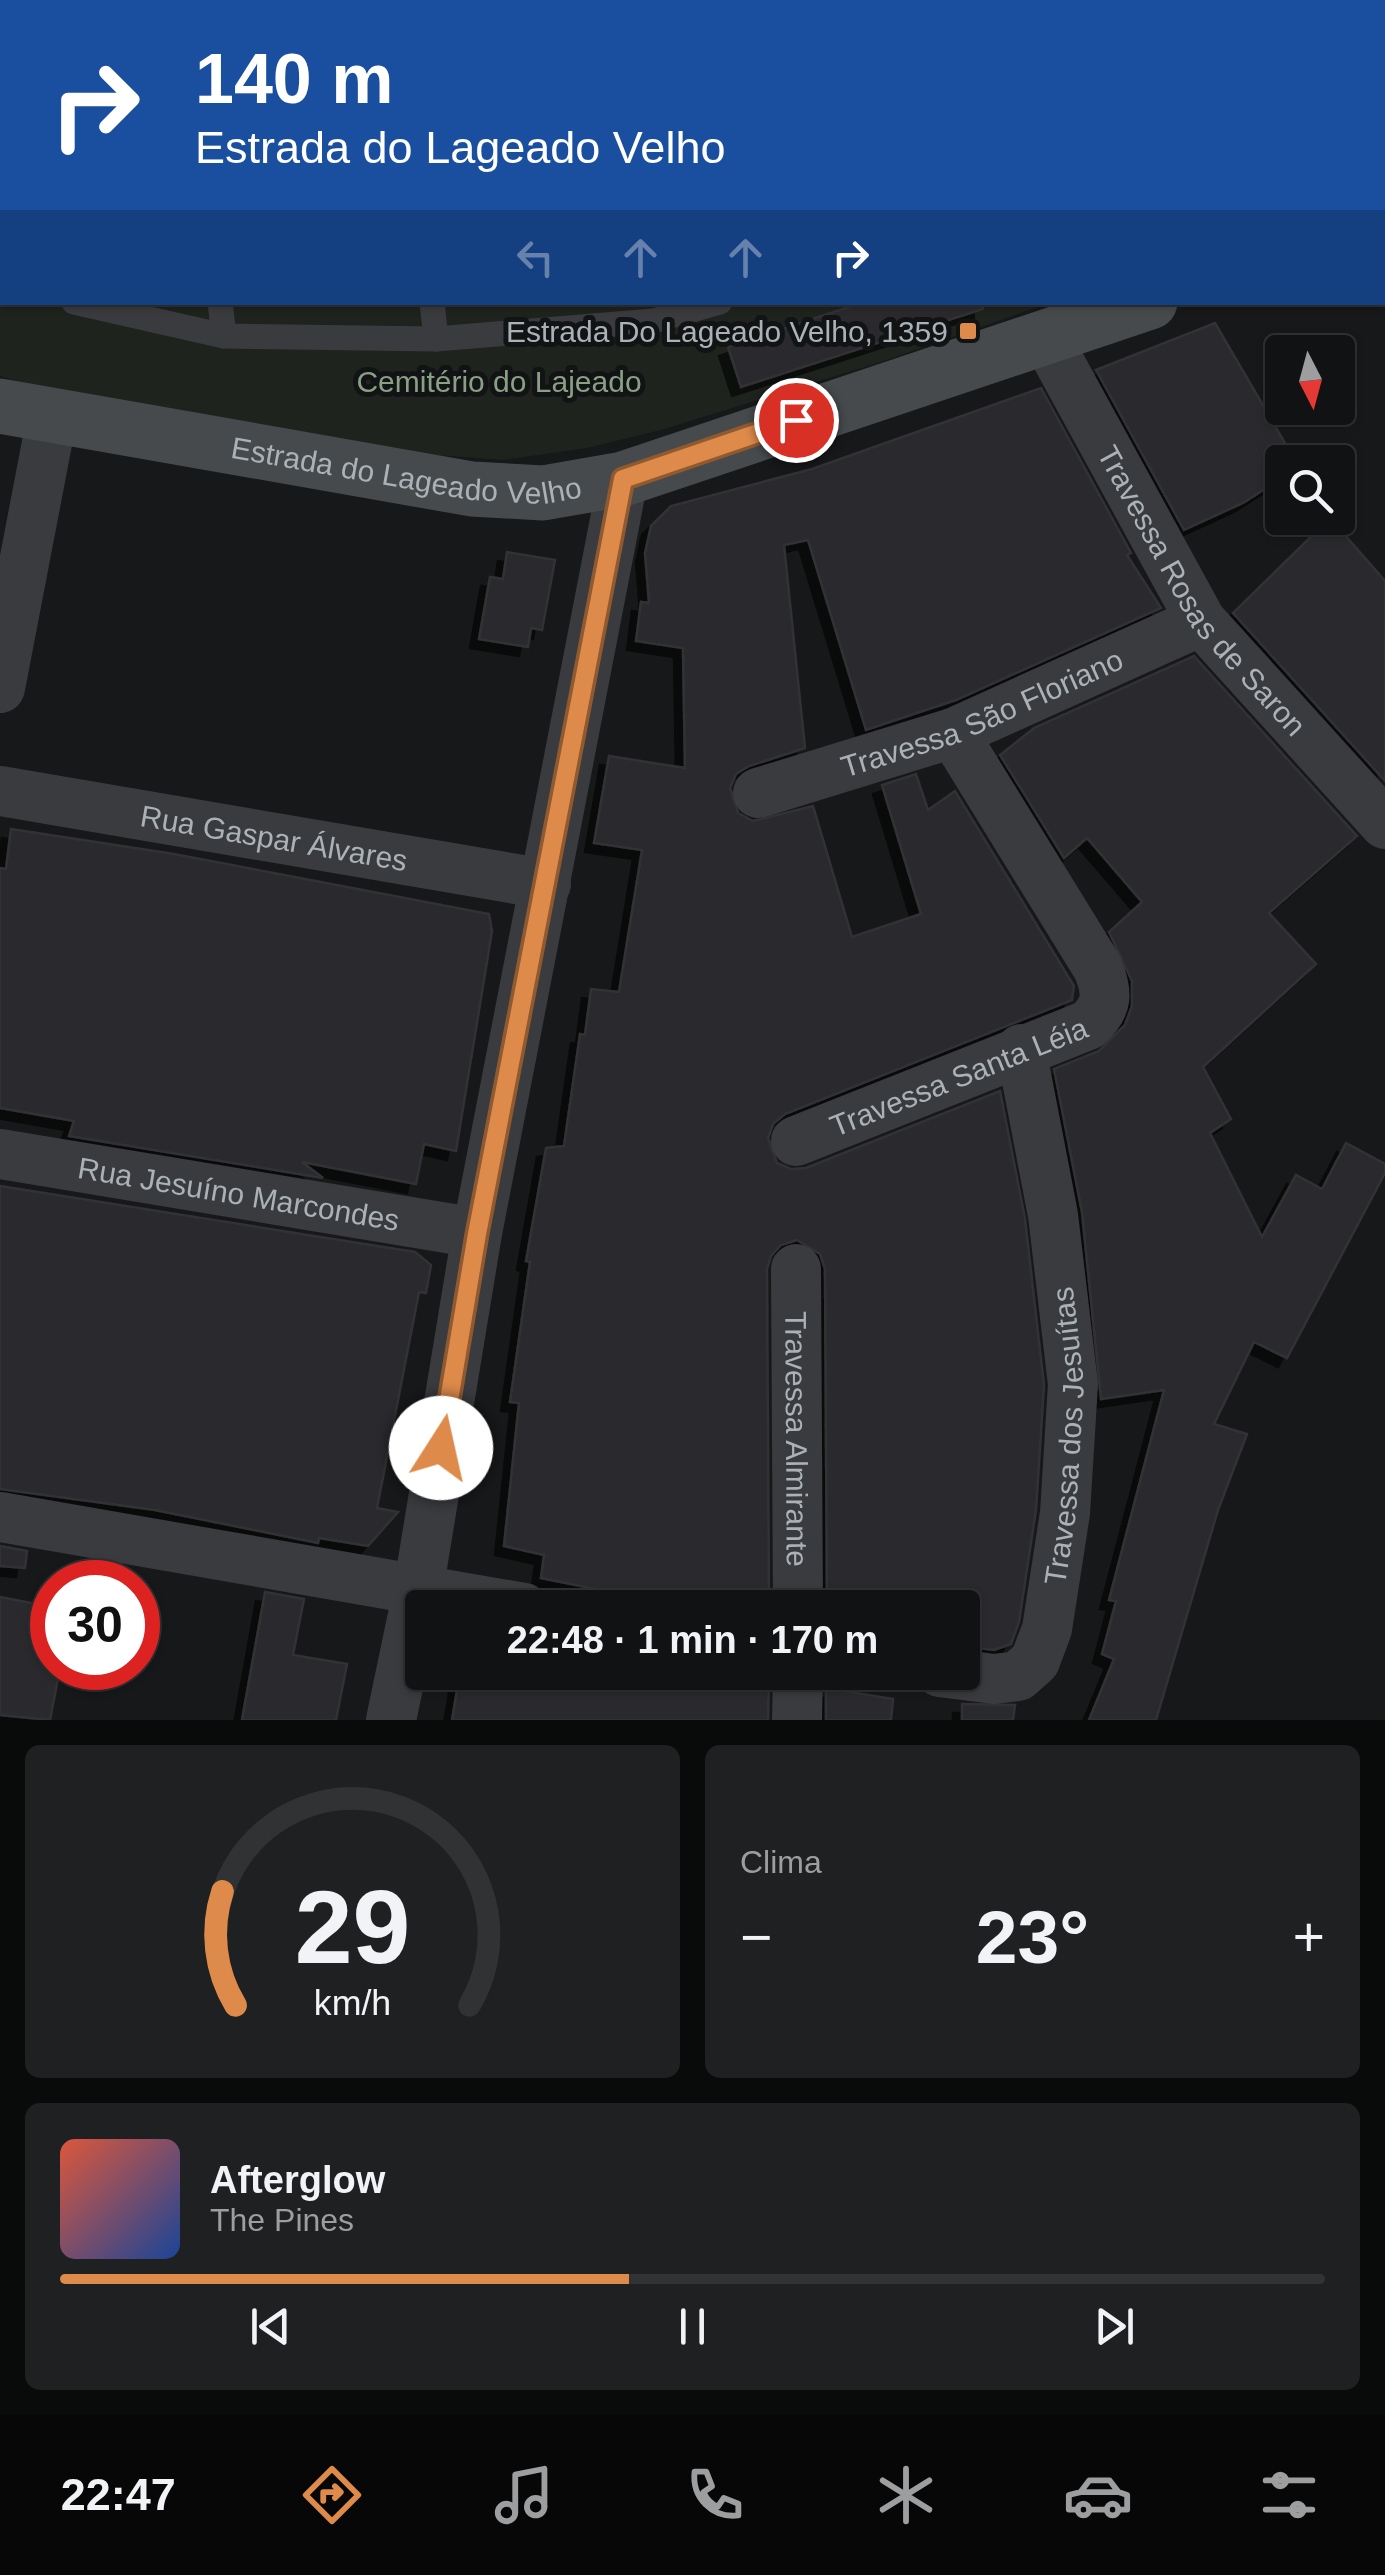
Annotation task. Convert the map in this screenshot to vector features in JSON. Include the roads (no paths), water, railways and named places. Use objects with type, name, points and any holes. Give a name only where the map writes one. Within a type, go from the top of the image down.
[{"type":"main road","name":"Estrada do Lageado Velho","points":[[26,412],[472,490],[543,493],[623,479],[1141,305]]},
{"type":"street","name":"Travessa Rosas de Saron","points":[[1046,338],[1201,621],[1385,824]]},
{"type":"street","points":[[0,688],[26,412]]},
{"type":"street","points":[[418,1590],[477,1234],[623,479]]},
{"type":"street","name":"Travessa São Floriano","points":[[758,793],[953,733],[1201,621]]},
{"type":"street","name":"Travessa Santa Léia","points":[[796,1141],[1088,1025],[1101,1013],[1107,997],[1098,968],[953,733]]},
{"type":"street","name":"Rua Gaspar Álvares","points":[[0,790],[546,884]]},
{"type":"street","name":"Travessa dos Jesuítas","points":[[980,1676],[1018,1676],[1034,1661],[1047,1629],[1065,1513],[1073,1384],[1053,1215],[1021,1050]]},
{"type":"street","name":"Rua Jesuíno Marcondes","points":[[0,1154],[477,1234]]},
{"type":"street","name":"Travessa Almirante","points":[[796,1269],[798,1590]]},
{"type":"street","points":[[0,1517],[412,1590]]},
{"type":"street","points":[[391,1720],[405,1653]]},
{"type":"street","points":[[797,1720],[798,1690]]},
{"type":"lane","points":[[87,305],[224,336],[436,339],[699,305]]},
{"type":"lane","points":[[220,305],[224,336]]},
{"type":"lane","points":[[432,305],[436,339]]},
{"type":"place","name":"Estrada Do Lageado Velho, 1359","points":[[968,331]]},
{"type":"park label","name":"Cemitério do Lajeado","points":[[499,381]]}]
